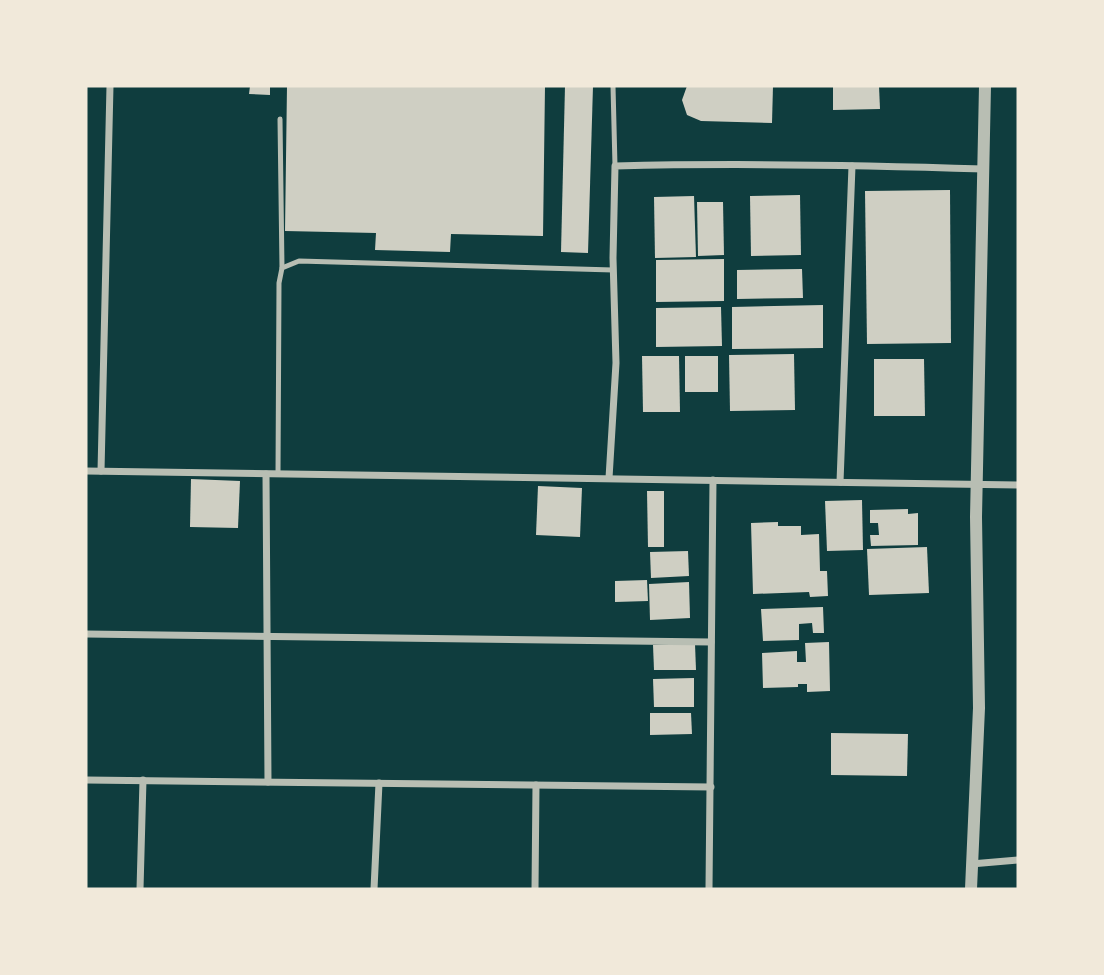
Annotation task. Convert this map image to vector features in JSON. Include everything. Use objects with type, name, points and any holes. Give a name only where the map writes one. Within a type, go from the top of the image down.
[{"type":"street","points":[[101,471],[110,86]]},
{"type":"street","points":[[971,889],[979,708],[976,483],[985,86]]},
{"type":"street","points":[[609,478],[616,363],[613,270],[615,166],[737,163],[794,167],[984,169]]},
{"type":"street","points":[[840,482],[852,166]]},
{"type":"street","points":[[86,471],[1018,485]]},
{"type":"street","points":[[266,474],[268,782]]},
{"type":"street","points":[[709,889],[713,480]]},
{"type":"street","points":[[86,634],[711,642]]},
{"type":"street","points":[[86,780],[711,787]]},
{"type":"street","points":[[140,889],[143,780]]},
{"type":"street","points":[[374,889],[379,783]]},
{"type":"street","points":[[535,889],[536,785]]},
{"type":"street","points":[[971,864],[1018,860]]},
{"type":"lane","points":[[613,86],[615,166]]},
{"type":"lane","points":[[278,474],[279,283],[282,268],[280,118]]},
{"type":"lane","points":[[282,268],[299,261],[613,270]]},
{"type":"building","points":[[250,86],[270,86],[270,95],[249,94]]},
{"type":"building","points":[[287,86],[545,86],[543,236],[451,234],[450,252],[375,250],[376,233],[285,231]]},
{"type":"building","points":[[565,86],[593,86],[588,253],[561,252]]},
{"type":"building","points":[[687,86],[773,86],[772,123],[701,121],[687,115],[682,100]]},
{"type":"building","points":[[833,86],[879,86],[880,109],[833,110]]},
{"type":"building","points":[[950,190],[951,343],[867,344],[865,191]]},
{"type":"building","points":[[800,195],[801,255],[751,256],[750,196]]},
{"type":"building","points":[[694,196],[696,257],[655,258],[654,197]]},
{"type":"building","points":[[697,202],[723,202],[724,255],[698,256]]},
{"type":"building","points":[[724,259],[724,301],[656,302],[656,260]]},
{"type":"building","points":[[802,269],[803,298],[737,299],[737,270]]},
{"type":"building","points":[[823,305],[823,348],[732,349],[732,307]]},
{"type":"building","points":[[721,307],[722,346],[656,347],[656,308]]},
{"type":"building","points":[[794,354],[795,410],[730,411],[729,355]]},
{"type":"building","points":[[642,356],[679,356],[680,412],[643,412]]},
{"type":"building","points":[[685,356],[718,356],[718,392],[685,392]]},
{"type":"building","points":[[874,359],[924,359],[925,416],[874,416]]},
{"type":"building","points":[[191,479],[240,481],[238,528],[190,527]]},
{"type":"building","points":[[538,486],[582,488],[580,537],[536,535]]},
{"type":"building","points":[[647,491],[664,491],[664,547],[648,547]]},
{"type":"building","points":[[862,500],[863,550],[827,551],[825,501]]},
{"type":"building","points":[[908,509],[908,514],[918,513],[918,545],[871,546],[870,535],[879,535],[878,523],[870,523],[870,510]]},
{"type":"building","points":[[778,522],[778,526],[801,526],[801,535],[819,534],[820,571],[827,571],[828,596],[810,597],[809,592],[753,594],[751,523]]},
{"type":"building","points":[[927,547],[929,593],[869,595],[867,549]]},
{"type":"building","points":[[688,551],[689,576],[651,578],[650,552]]},
{"type":"building","points":[[647,580],[648,601],[615,602],[615,581]]},
{"type":"building","points":[[689,582],[690,618],[650,620],[649,584]]},
{"type":"building","points":[[823,607],[824,633],[813,633],[812,623],[799,624],[799,640],[763,641],[761,609]]},
{"type":"building","points":[[829,642],[830,691],[807,692],[807,684],[798,684],[798,687],[763,688],[762,653],[797,651],[797,662],[806,662],[805,643]]},
{"type":"building","points":[[695,644],[696,670],[654,670],[653,645]]},
{"type":"building","points":[[694,678],[694,707],[654,707],[653,679]]},
{"type":"building","points":[[650,713],[691,713],[692,734],[650,735]]},
{"type":"building","points":[[831,733],[908,734],[907,776],[831,775]]}]
